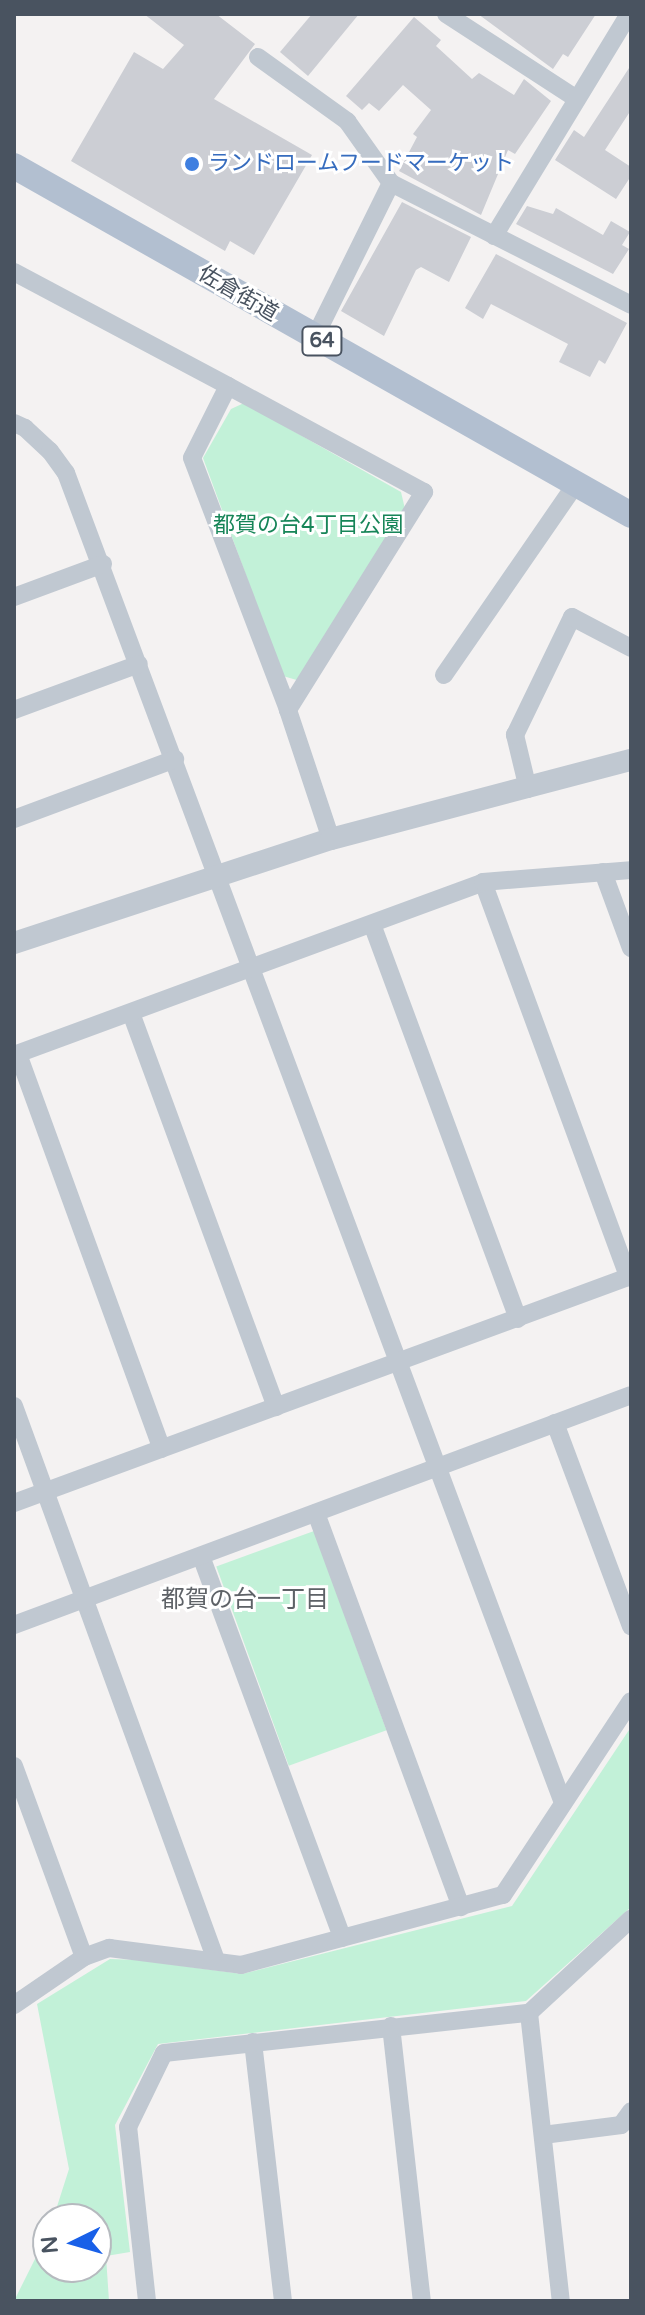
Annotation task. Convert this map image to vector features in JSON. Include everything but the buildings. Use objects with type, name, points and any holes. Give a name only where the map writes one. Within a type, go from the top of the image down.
[{"type":"main road","name":"佐倉街道","points":[[14,166],[631,515]]},
{"type":"street","points":[[446,14],[577,99]]},
{"type":"street","points":[[494,236],[629,14]]},
{"type":"street","points":[[258,57],[347,121],[391,183],[494,236],[628,298]]},
{"type":"street","points":[[315,337],[391,183]]},
{"type":"street","points":[[14,272],[424,492],[288,710]]},
{"type":"street","points":[[228,386],[192,458],[288,710],[331,839]]},
{"type":"street","points":[[14,423],[33,435],[66,473],[103,564],[250,970],[563,1803]]},
{"type":"street","points":[[444,675],[575,485]]},
{"type":"street","points":[[14,597],[103,564]]},
{"type":"street","points":[[528,789],[515,735],[572,617],[631,648]]},
{"type":"street","points":[[14,710],[139,664]]},
{"type":"street","points":[[14,819],[175,759]]},
{"type":"street","points":[[14,943],[216,874],[331,839],[631,760]]},
{"type":"street","points":[[162,1449],[16,1055],[483,882],[631,870]]},
{"type":"street","points":[[603,872],[631,948]]},
{"type":"street","points":[[14,1503],[630,1276],[483,882]]},
{"type":"street","points":[[372,924],[518,1319]]},
{"type":"street","points":[[131,1013],[276,1407]]},
{"type":"street","points":[[14,1625],[631,1395]]},
{"type":"street","points":[[14,1406],[216,1960]]},
{"type":"street","points":[[555,1423],[631,1626]]},
{"type":"street","points":[[316,1513],[461,1907]]},
{"type":"street","points":[[201,1556],[342,1938]]},
{"type":"street","points":[[14,2005],[84,1957],[109,1948],[128,1948],[241,1965],[503,1895],[631,1701]]},
{"type":"street","points":[[14,1766],[84,1957]]},
{"type":"street","points":[[147,2301],[128,2127],[164,2053],[529,2013],[631,1919]]},
{"type":"street","points":[[529,2013],[561,2301]]},
{"type":"street","points":[[391,2026],[422,2301]]},
{"type":"street","points":[[253,2042],[283,2301]]},
{"type":"street","points":[[543,2135],[621,2125],[631,2111]]},
{"type":"green space","name":"都賀の台4丁目公園","points":[[244,403],[401,492],[405,509],[300,681],[283,676],[203,458],[231,409]]},
{"type":"green space","points":[[314,1531],[387,1730],[289,1766],[216,1567]]},
{"type":"green space","points":[[631,1727],[631,1907],[526,2001],[158,2044],[115,2125],[130,2252],[112,2255],[112,2203],[58,2203],[69,2169],[37,2004],[110,1959],[242,1974],[512,1906]]},
{"type":"green space","points":[[32,2265],[32,2283],[108,2283],[109,2301],[14,2301]]},
{"type":"place","name":"ランドロームフードマーケット","points":[[192,164]]},
{"type":"district","name":"都賀の台一丁目","points":[[245,1600]]}]
